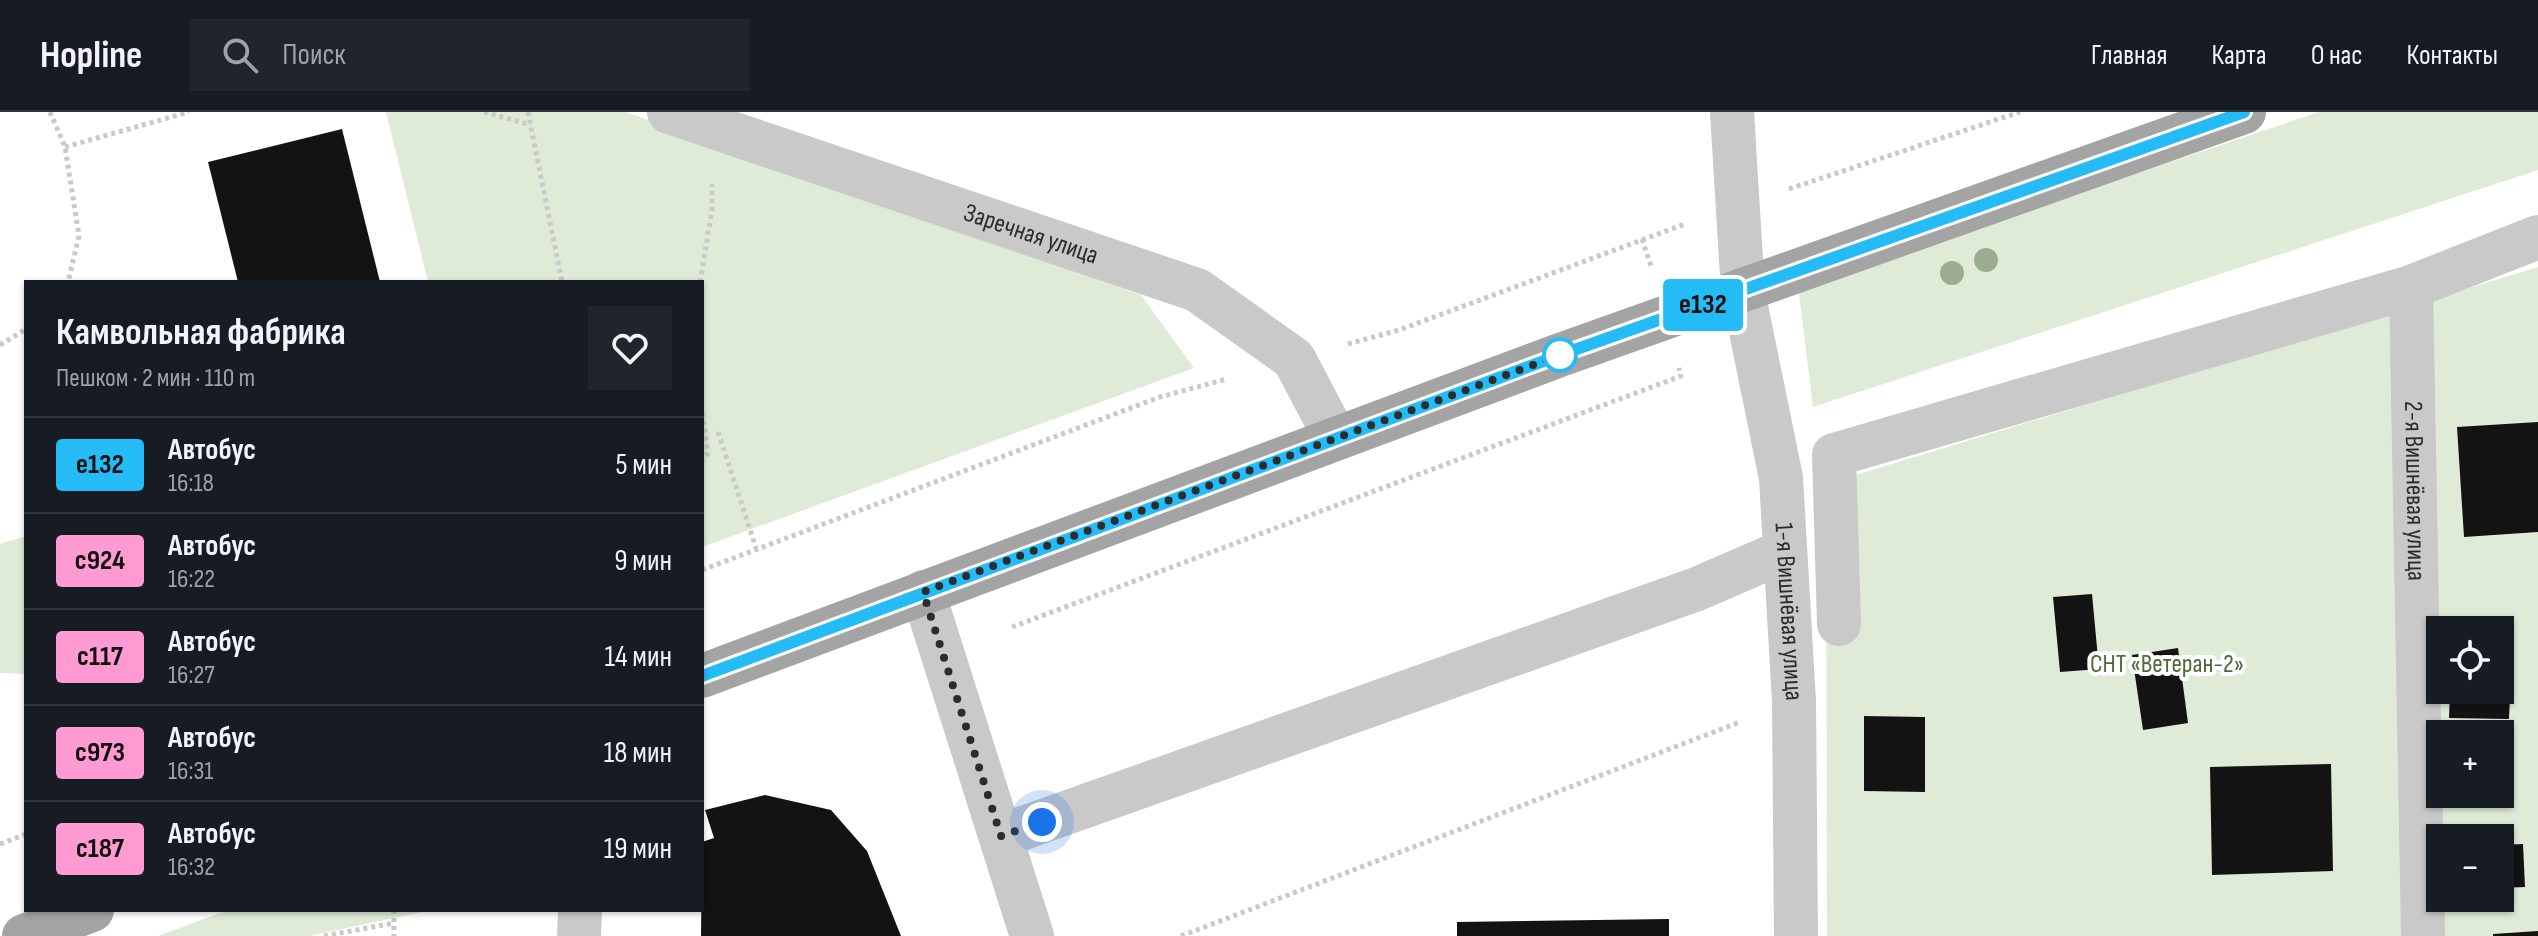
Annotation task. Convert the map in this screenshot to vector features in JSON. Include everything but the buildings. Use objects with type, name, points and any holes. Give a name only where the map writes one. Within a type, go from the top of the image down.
[{"type":"main road","points":[[704,675],[1335,437],[2244,112]]},
{"type":"main road","points":[[24,936],[87,912]]},
{"type":"street","name":"Заречная улица","points":[[669,112],[714,119],[1197,290],[1294,359],[1335,437]]},
{"type":"street","name":"1-я Вишнёвая улица","points":[[1732,112],[1743,292],[1781,478],[1794,701],[1796,936]]},
{"type":"street","points":[[1839,624],[1834,455],[2411,287],[2538,237]]},
{"type":"street","name":"2-я Вишнёвая улица","points":[[2411,287],[2423,936]]},
{"type":"street","points":[[1001,836],[1682,595],[1785,551]]},
{"type":"street","points":[[923,592],[1032,936]]},
{"type":"street","points":[[579,936],[580,912]]},
{"type":"path","points":[[50,112],[65,147],[79,236],[68,280]]},
{"type":"path","points":[[65,147],[189,112]]},
{"type":"path","points":[[484,112],[531,125]]},
{"type":"path","points":[[528,112],[562,280]]},
{"type":"path","points":[[704,569],[1160,397],[1399,330],[1737,206],[2020,112]]},
{"type":"path","points":[[700,280],[712,210],[714,119]]},
{"type":"path","points":[[0,345],[24,330]]},
{"type":"path","points":[[1012,627],[1681,376]]},
{"type":"path","points":[[704,426],[708,453],[704,458]]},
{"type":"path","points":[[718,432],[756,548]]},
{"type":"path","points":[[1181,936],[1794,701]]},
{"type":"path","points":[[0,844],[24,835]]},
{"type":"path","points":[[394,912],[394,936]]},
{"type":"path","points":[[324,936],[394,923]]},
{"type":"green space","points":[[386,112],[626,112],[1141,295],[1194,368],[704,546],[704,280],[428,280]]},
{"type":"green space","points":[[2319,112],[2538,112],[2538,170],[1813,407],[1798,287]]},
{"type":"green space","name":"СНТ «Ветеран-2»","points":[[2538,267],[2538,936],[1827,936],[1826,484]]},
{"type":"green space","points":[[24,537],[24,674],[0,673],[0,544]]},
{"type":"green space","points":[[223,912],[422,912],[309,936],[158,936]]},
{"type":"bus line","name":"е132","points":[[704,675],[1335,437],[2244,112]]},
{"type":"route","points":[[1042,822],[1001,836],[923,592],[1560,355]]}]
